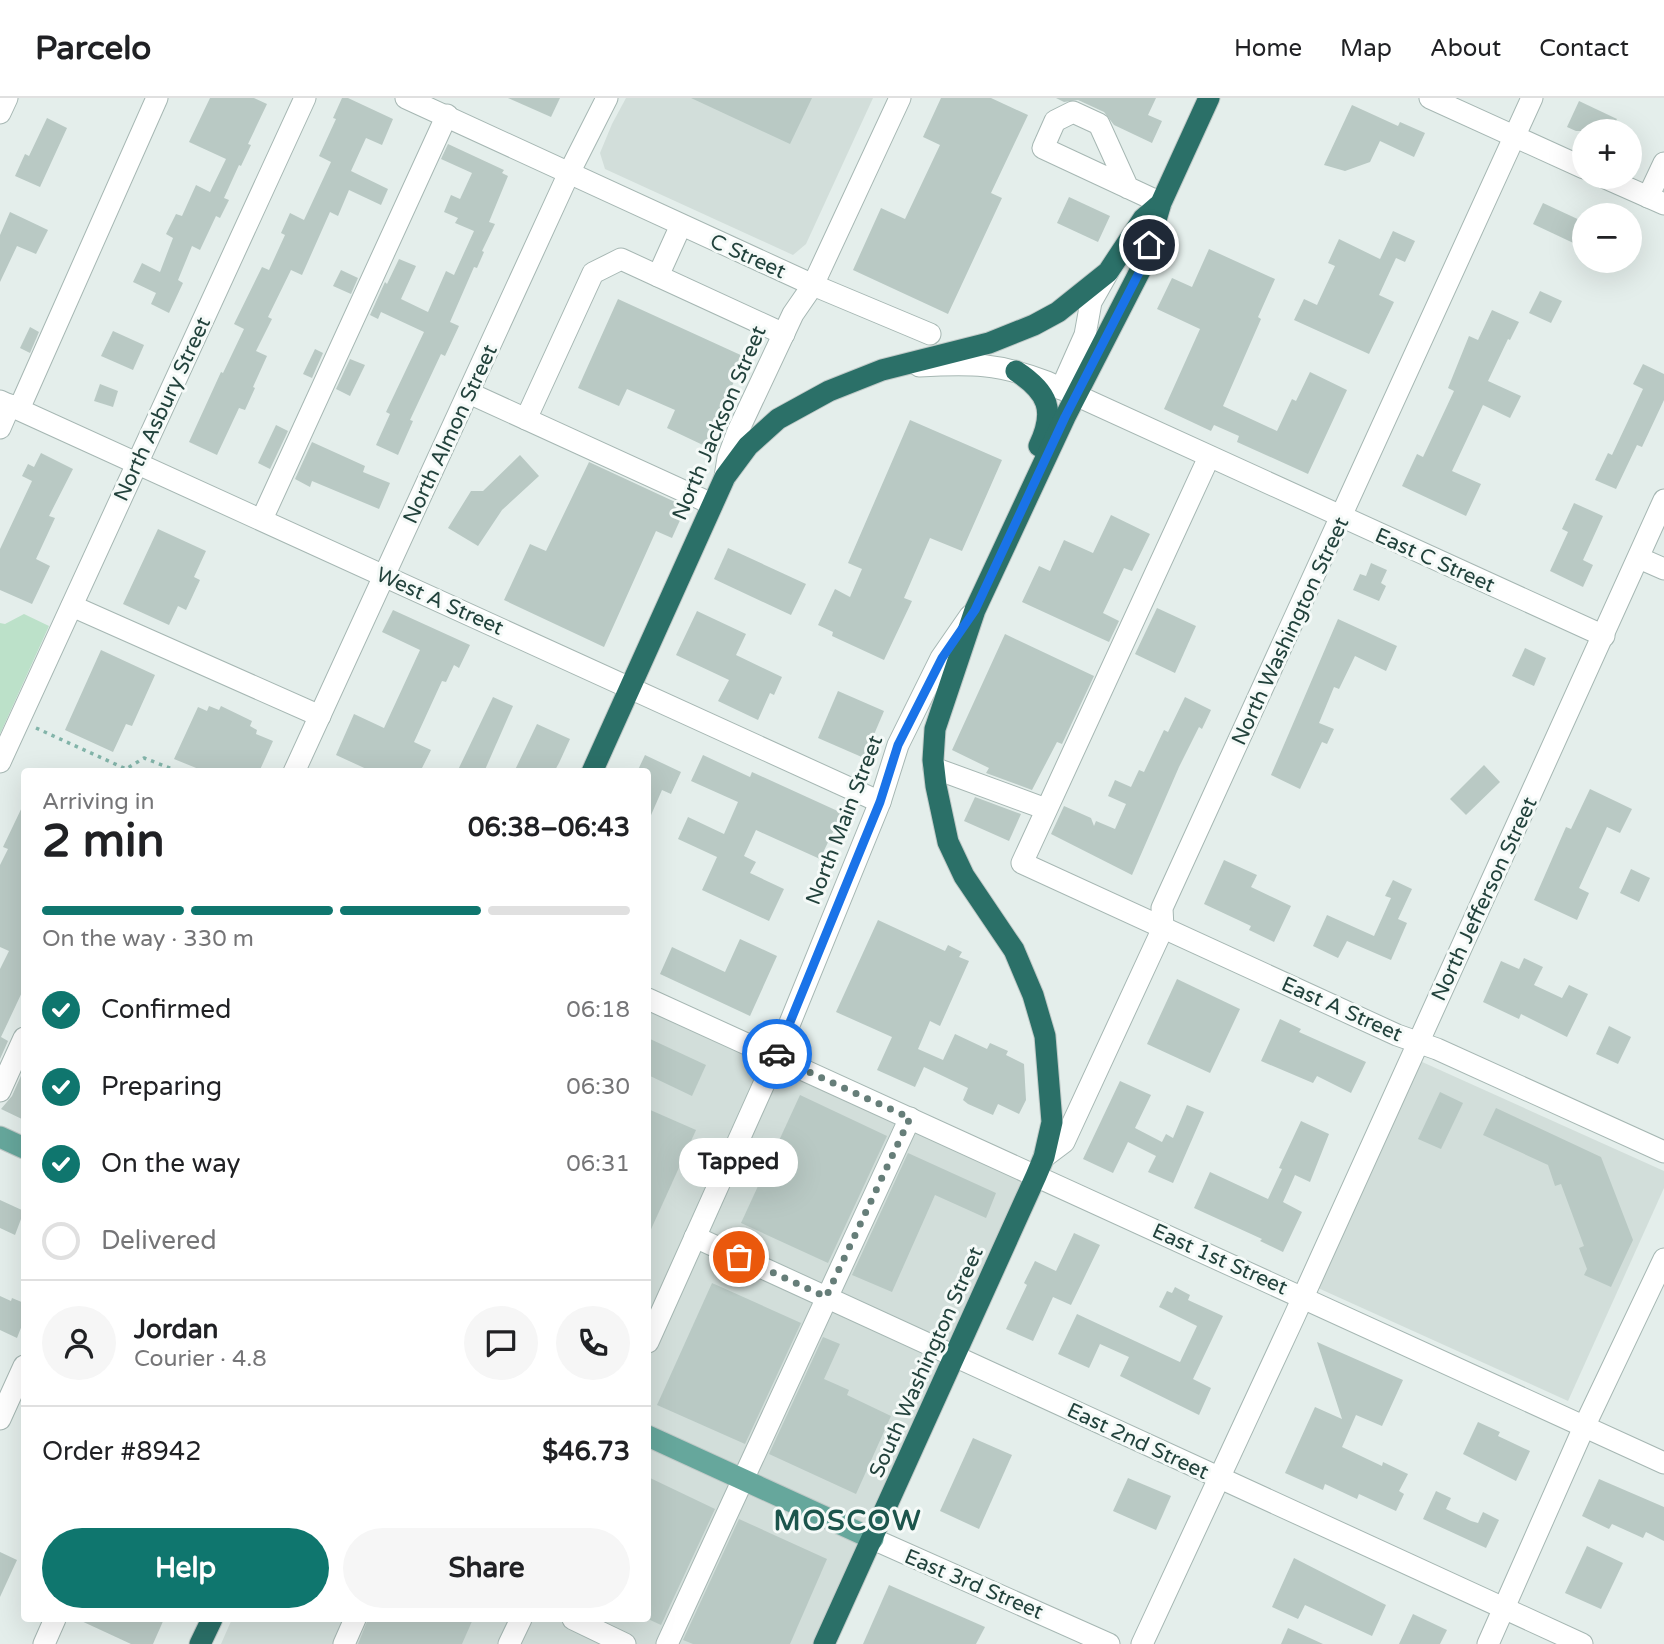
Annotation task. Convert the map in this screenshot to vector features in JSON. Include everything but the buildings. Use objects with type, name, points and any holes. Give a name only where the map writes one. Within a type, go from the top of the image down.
[{"type":"highway","name":"North Main Street","points":[[948,842],[934,768],[935,729],[947,689],[975,610],[1026,498],[1069,392],[1142,267],[1161,203],[1209,98]]},
{"type":"highway","name":"North Main Street","points":[[724,477],[748,446],[778,419],[829,391],[882,370],[979,346],[1034,325],[1068,306],[1108,272],[1143,219],[1161,203]]},
{"type":"highway","points":[[1016,370],[1035,383],[1043,396],[1048,413],[1047,428],[1028,470],[1026,498]]},
{"type":"highway","name":"North Jackson Street","points":[[594,768],[724,477]]},
{"type":"highway","name":"South Washington Street","points":[[824,1644],[956,1357],[1040,1166],[1052,1122],[1045,1036],[1033,995],[1014,950],[964,876],[948,842]]},
{"type":"highway","points":[[200,1644],[211,1622]]},
{"type":"main road","points":[[0,1136],[21,1146]]},
{"type":"main road","name":"East 3rd Street","points":[[651,1437],[873,1539]]},
{"type":"street","points":[[0,113],[7,98]]},
{"type":"street","points":[[0,428],[157,98]]},
{"type":"street","name":"North Asbury Street","points":[[0,762],[305,98]]},
{"type":"street","name":"C Street","points":[[406,98],[813,285],[930,334]]},
{"type":"street","name":"North Almon Street","points":[[296,768],[569,173],[607,98]]},
{"type":"street","name":"North Jackson Street","points":[[724,477],[738,431],[793,314],[813,285],[900,98]]},
{"type":"street","points":[[1430,98],[1572,163]]},
{"type":"street","name":"North Washington Street","points":[[1040,1166],[1064,1142],[1163,928],[1162,908],[1532,98]]},
{"type":"street","points":[[262,519],[447,115]]},
{"type":"street","points":[[1630,189],[1656,201],[1664,163]]},
{"type":"street","points":[[1128,188],[1161,203]]},
{"type":"street","points":[[658,276],[681,225]]},
{"type":"street","points":[[526,419],[593,272],[621,259],[784,334]]},
{"type":"street","name":"North Main Street","points":[[1069,392],[1091,302],[1108,272]]},
{"type":"street","name":"East C Street","points":[[897,367],[986,365],[1016,370],[1604,636]]},
{"type":"street","points":[[469,393],[712,503]]},
{"type":"street","name":"West A Street","points":[[10,405],[880,802]]},
{"type":"street","points":[[934,768],[1046,809],[1209,457]]},
{"type":"street","name":"North Jefferson Street","points":[[1142,1644],[1664,500]]},
{"type":"street","points":[[1639,558],[1664,569]]},
{"type":"street","points":[[72,606],[320,716]]},
{"type":"street","name":"North Main Street","points":[[651,1335],[776,1057],[880,802],[898,745],[942,658],[975,610]]},
{"type":"street","name":"East A Street","points":[[1046,809],[1022,863],[1397,1035],[1419,1041],[1664,1152]]},
{"type":"street","name":"East 1st Street","points":[[651,1000],[910,1118],[1040,1166],[1302,1297],[1664,1463]]},
{"type":"street","points":[[0,1091],[21,1045]]},
{"type":"street","points":[[667,1644],[910,1118]]},
{"type":"street","name":"East 2nd Street","points":[[695,1237],[1582,1644]]},
{"type":"street","points":[[1488,1644],[1584,1427],[1664,1259]]},
{"type":"street","points":[[0,1419],[19,1392]]},
{"type":"street","name":"East 3rd Street","points":[[873,1539],[1109,1644]]},
{"type":"street","points":[[44,1644],[54,1622]]},
{"type":"street","points":[[344,1644],[354,1622]]},
{"type":"street","points":[[509,1644],[519,1622]]},
{"type":"street","points":[[581,1623],[625,1644]]},
{"type":"path","points":[[19,721],[124,768]]},
{"type":"path","points":[[128,768],[144,758],[170,768]]},
{"type":"shaded area","points":[[626,98],[873,98],[806,244],[793,255],[605,169],[600,153]]},
{"type":"shaded area","points":[[651,999],[1035,1179],[826,1644],[221,1644],[231,1622],[651,1622]]},
{"type":"shaded area","points":[[1420,1061],[1664,1171],[1664,1188],[1568,1401],[1318,1288]]},
{"type":"green space","points":[[24,614],[49,626],[0,734],[0,623],[5,624]]},
{"type":"way so far","points":[[739,1257],[826,1297],[910,1118],[776,1057],[777,1054]]},
{"type":"place","name":"Tapped","points":[[739,1257]]},
{"type":"district","name":"MOSCOW","points":[[848,1520]]},
{"type":"route","points":[[777,1054],[880,802],[898,745],[942,658],[975,610],[1065,417],[1142,267],[1149,245]]}]
